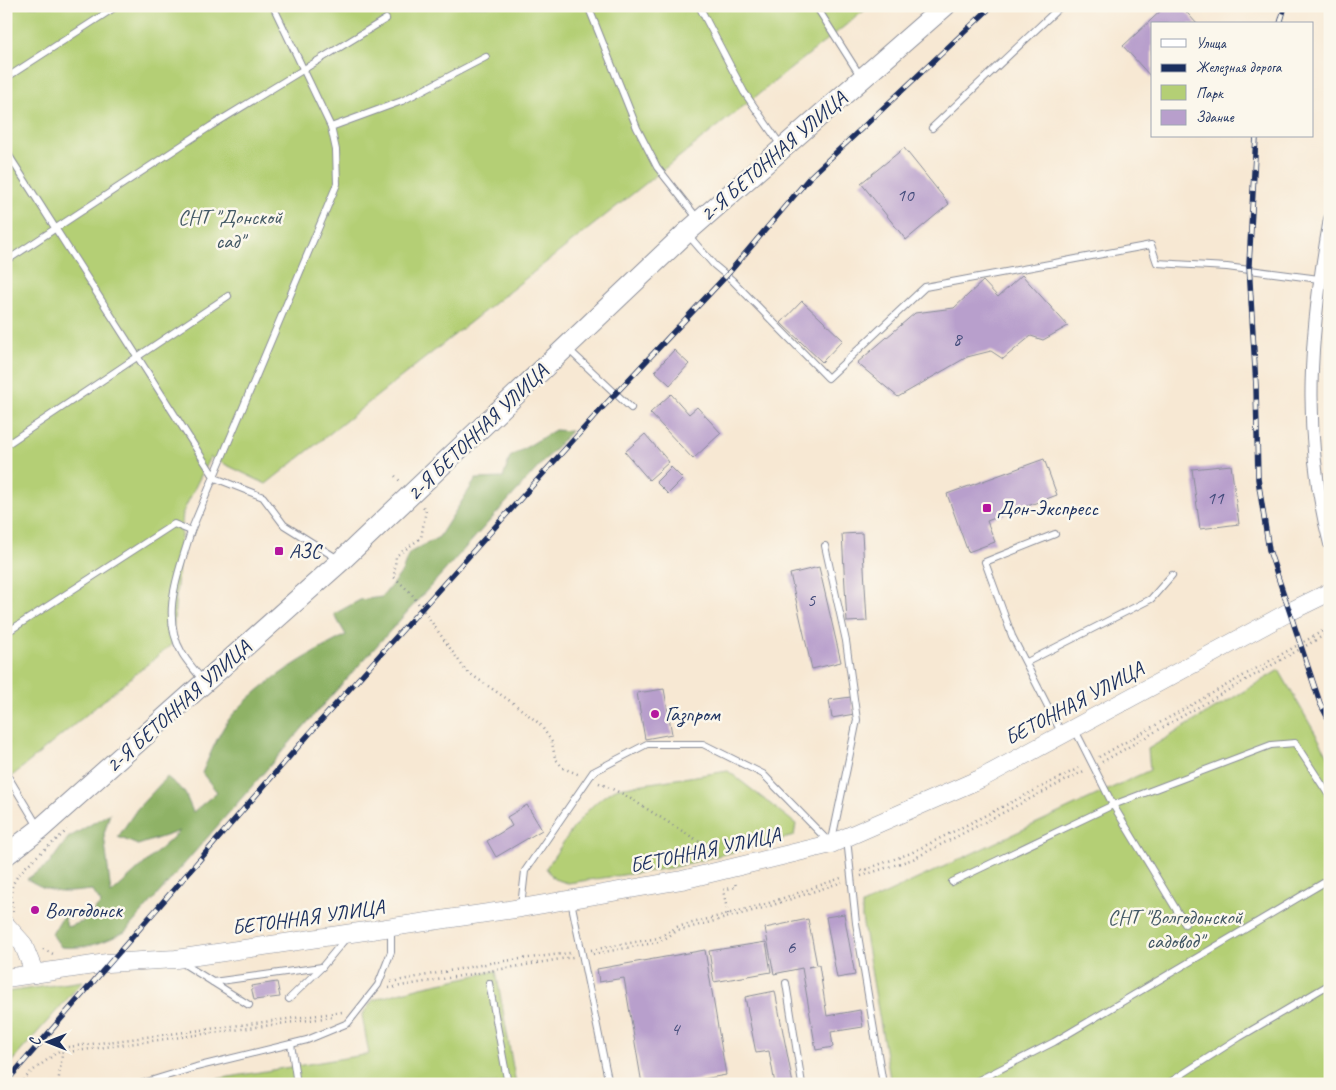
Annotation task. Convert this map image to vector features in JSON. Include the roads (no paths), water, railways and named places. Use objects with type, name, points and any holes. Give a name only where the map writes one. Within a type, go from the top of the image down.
[{"type":"main road","name":"2-Я БЕТОННАЯ УЛИЦА","points":[[6,855],[40,829],[342,561],[693,227],[937,11]]},
{"type":"main road","name":"БЕТОННАЯ УЛИЦА","points":[[6,978],[108,963],[176,959],[570,900],[732,869],[839,841],[980,779],[1289,612],[1330,592]]},
{"type":"main road","points":[[10,919],[35,974]]},
{"type":"street","points":[[1330,219],[1319,279],[1311,365],[1313,444],[1320,508],[1330,544]]},
{"type":"lane","points":[[6,78],[117,6]]},
{"type":"lane","points":[[204,683],[181,652],[170,622],[174,590],[191,531],[215,478],[231,433],[337,184],[336,150],[331,126],[273,6]]},
{"type":"lane","points":[[588,6],[637,128],[657,167],[714,265],[732,280],[828,378],[925,287],[1151,245],[1157,263],[1227,267],[1319,279]]},
{"type":"lane","points":[[699,6],[744,92],[783,147]]},
{"type":"lane","points":[[816,6],[862,79]]},
{"type":"lane","points":[[932,128],[1061,6]]},
{"type":"lane","points":[[6,261],[302,69],[386,19]]},
{"type":"lane","points":[[331,126],[402,101],[486,57]]},
{"type":"lane","points":[[6,151],[215,478],[263,497],[284,525],[342,561]]},
{"type":"lane","points":[[6,445],[228,296]]},
{"type":"lane","points":[[566,347],[632,408]]},
{"type":"lane","points":[[6,633],[174,524],[191,531]]},
{"type":"lane","points":[[1055,534],[985,562],[1012,636],[1068,732],[1094,767],[1113,805],[1185,924]]},
{"type":"lane","points":[[825,546],[846,641],[857,720],[839,841],[852,879],[857,931],[883,1084]]},
{"type":"lane","points":[[1027,662],[1151,599],[1172,575]]},
{"type":"lane","points":[[952,882],[1113,805],[1271,745],[1295,743],[1330,797]]},
{"type":"lane","points":[[521,908],[525,871],[594,772],[647,744],[703,744],[763,774],[839,841]]},
{"type":"lane","points":[[6,773],[40,829]]},
{"type":"lane","points":[[971,1084],[1071,1033],[1330,879]]},
{"type":"lane","points":[[570,900],[609,1084]]},
{"type":"lane","points":[[140,1084],[196,1067],[307,1040],[348,1023],[378,985],[390,952],[391,928]]},
{"type":"lane","points":[[289,999],[322,966],[350,933]]},
{"type":"lane","points":[[176,959],[249,1005]]},
{"type":"lane","points":[[214,982],[322,966]]},
{"type":"lane","points":[[489,983],[508,1084]]},
{"type":"lane","points":[[786,983],[802,1084]]},
{"type":"lane","points":[[1168,1084],[1240,1037],[1330,984]]},
{"type":"lane","points":[[292,1044],[297,1084]]},
{"type":"railway","points":[[6,1082],[317,725],[603,407],[727,275],[810,177],[992,6]]},
{"type":"railway","points":[[1281,22],[1285,6]]},
{"type":"railway","points":[[1256,138],[1249,265],[1256,386],[1258,479],[1269,550],[1320,703],[1330,722]]},
{"type":"place","name":"Дон-Экспресс","points":[[987,508]]},
{"type":"place","name":"АЗС","points":[[279,551]]},
{"type":"place","name":"Газпром","points":[[655,714]]},
{"type":"place","name":"Волгодонск","points":[[35,910]]},
{"type":"park label","name":"СНТ \"Донской сад\"","points":[[230,229]]},
{"type":"park label","name":"СНТ \"Волгодонской садовод\"","points":[[1175,929]]}]
